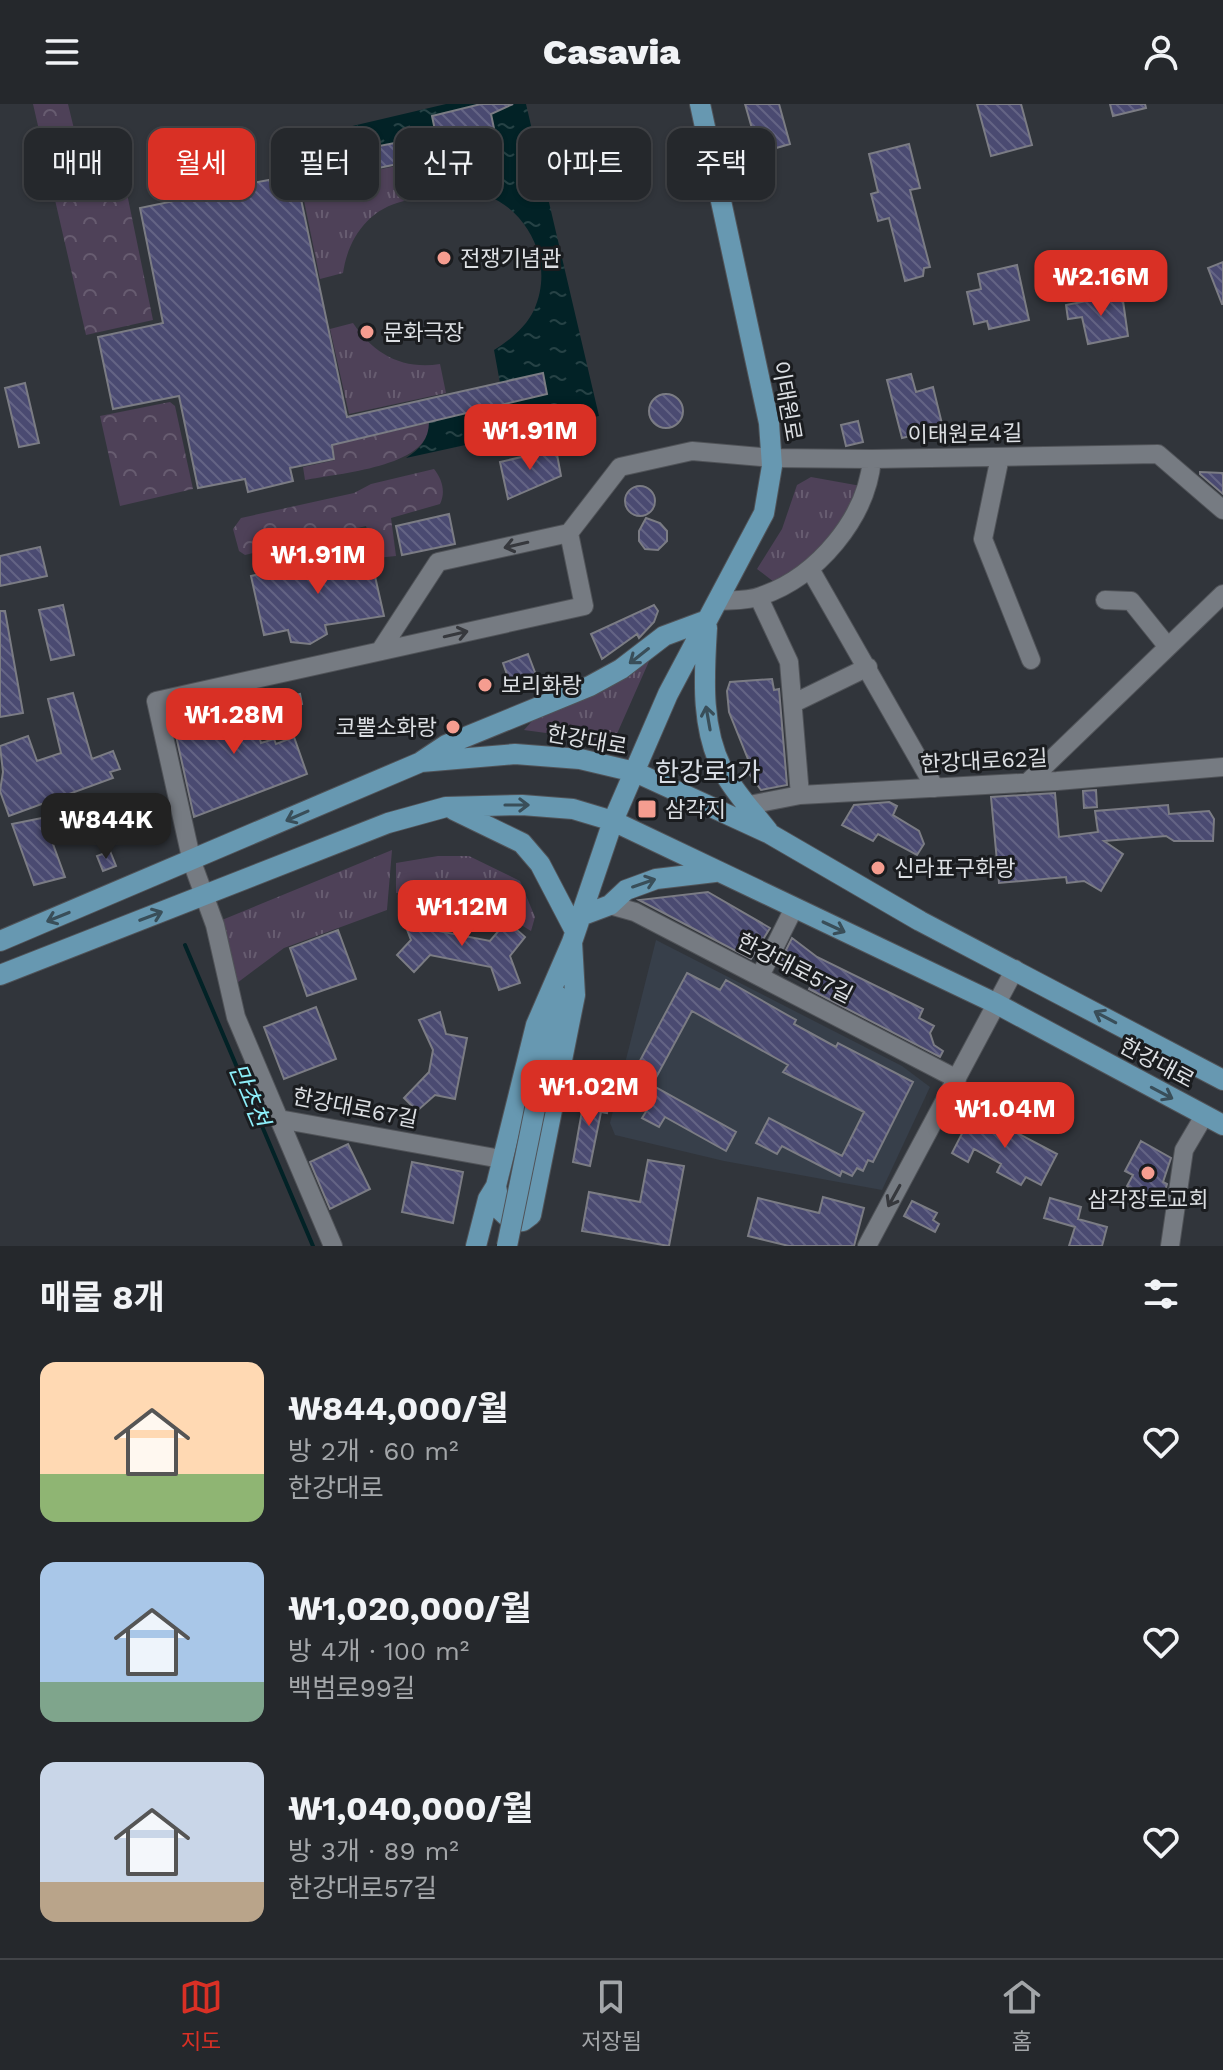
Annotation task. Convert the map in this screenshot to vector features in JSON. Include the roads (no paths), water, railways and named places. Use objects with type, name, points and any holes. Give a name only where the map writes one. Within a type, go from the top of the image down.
[{"type":"main road","name":"이태원로","points":[[575,930],[613,821],[668,694],[764,513],[772,458],[766,408],[700,104]]},
{"type":"main road","points":[[421,762],[446,745],[590,686],[621,669],[664,636],[707,620],[706,712],[714,747],[725,775],[770,834]]},
{"type":"main road","name":"한강대로","points":[[0,941],[192,862],[421,762],[515,754],[580,759],[635,772],[770,834],[920,921],[1223,1080]]},
{"type":"main road","name":"한강대로","points":[[0,975],[388,823],[446,807],[522,805],[573,809],[613,821],[995,1003],[1223,1125]]},
{"type":"main road","points":[[446,807],[499,829],[522,843],[540,864],[575,930],[575,995],[531,1215],[517,1222],[508,1219],[500,1210],[496,1186]]},
{"type":"main road","points":[[508,1219],[491,1238],[476,1246],[488,1199],[496,1186],[536,1025],[575,930],[626,890],[656,879],[719,872]]},
{"type":"main road","points":[[515,1246],[575,930]]},
{"type":"main road","points":[[507,1246],[542,1095]]},
{"type":"main road","points":[[503,1151],[517,1160],[534,1161],[544,1156]]},
{"type":"street","name":"이태원로4길","points":[[569,533],[620,467],[692,451],[772,458],[872,459],[1158,454],[1223,510]]},
{"type":"street","points":[[1000,457],[983,539],[1031,660]]},
{"type":"street","points":[[718,601],[759,598],[810,569],[854,518],[870,484],[872,459]]},
{"type":"street","points":[[569,533],[584,606],[380,651],[438,562],[569,533]]},
{"type":"street","points":[[810,569],[935,788]]},
{"type":"street","points":[[1027,783],[1223,594]]},
{"type":"street","points":[[759,598],[789,662],[800,795]]},
{"type":"street","points":[[1105,600],[1131,601],[1168,647]]},
{"type":"street","name":"한강대로67길","points":[[380,651],[156,701],[192,862],[215,925],[236,1017],[279,1119],[503,1151]]},
{"type":"street","points":[[794,703],[868,667]]},
{"type":"street","name":"한강대로62길","points":[[749,805],[800,795],[1027,783],[1223,767]]},
{"type":"street","name":"한강대로57길","points":[[610,905],[635,912],[957,1079]]},
{"type":"street","points":[[760,976],[794,908]]},
{"type":"street","points":[[867,1246],[1015,969]]},
{"type":"street","points":[[1170,1246],[1180,1164],[1195,1128],[1204,1116]]},
{"type":"street","points":[[279,1119],[333,1246]]},
{"type":"water","points":[[446,104],[526,104],[532,128],[518,128],[518,200],[548,200],[599,416],[406,458],[423,443],[429,422],[547,394],[542,373],[500,383],[494,350],[517,333],[534,310],[540,289],[541,268],[527,229],[514,213],[496,200],[502,200],[502,128],[494,128],[493,123],[468,128],[395,128],[395,143],[379,146],[379,128],[344,128]]},
{"type":"waterway","name":"만초천","points":[[185,945],[313,1246]]},
{"type":"place","name":"전쟁기념관","points":[[444,258]]},
{"type":"place","name":"문화극장","points":[[367,332]]},
{"type":"place","name":"보리화랑","points":[[485,685]]},
{"type":"place","name":"코뿔소화랑","points":[[453,727]]},
{"type":"place","name":"삼각지","points":[[647,809]]},
{"type":"place","name":"신라표구화랑","points":[[878,868]]},
{"type":"place","name":"삼각장로교회","points":[[1148,1173]]},
{"type":"district","name":"한강로1가","points":[[708,772]]}]
